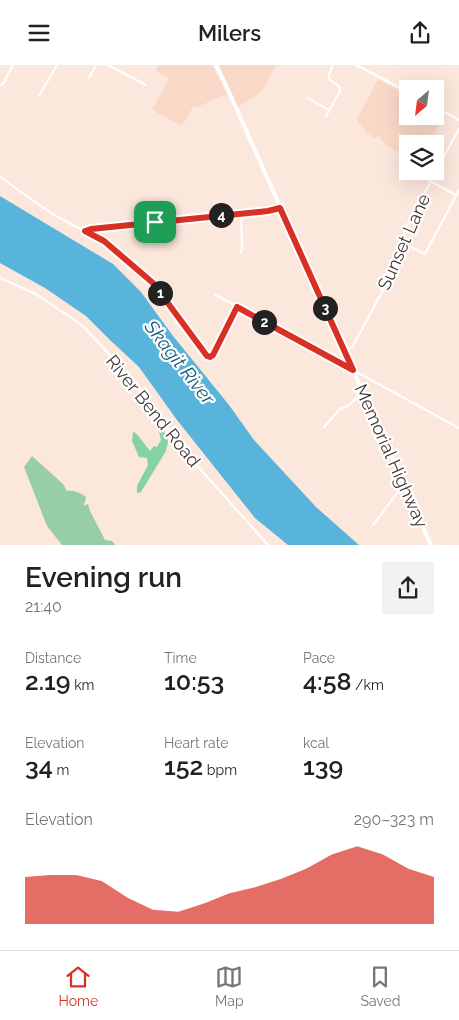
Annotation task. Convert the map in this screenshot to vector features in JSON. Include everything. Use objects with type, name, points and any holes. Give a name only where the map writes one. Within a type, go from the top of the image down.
[{"type":"main road","name":"Memorial Highway","points":[[216,65],[431,545]]},
{"type":"street","points":[[0,85],[3,84],[13,65]]},
{"type":"street","points":[[39,96],[56,65]]},
{"type":"street","points":[[90,78],[96,65]]},
{"type":"street","points":[[108,65],[146,85]]},
{"type":"street","points":[[326,116],[340,91],[337,84],[328,78],[333,65]]},
{"type":"street","points":[[356,65],[399,87]]},
{"type":"street","points":[[308,98],[329,111]]},
{"type":"street","points":[[444,112],[459,120]]},
{"type":"street","name":"Sunset Lane","points":[[345,351],[353,346],[399,260],[405,229],[459,129]]},
{"type":"street","points":[[0,176],[14,188],[54,215],[104,241],[153,283],[207,356],[213,355],[237,307]]},
{"type":"street","points":[[428,180],[456,195]]},
{"type":"street","points":[[402,243],[426,254],[459,190]]},
{"type":"street","points":[[85,231],[268,211],[280,208]]},
{"type":"street","points":[[241,213],[241,252]]},
{"type":"street","name":"River Bend Road","points":[[0,278],[36,294],[86,329],[136,384],[192,460],[268,545]]},
{"type":"street","points":[[214,294],[459,428]]},
{"type":"street","points":[[324,427],[340,409],[349,405],[363,392]]},
{"type":"street","points":[[374,525],[404,484]]},
{"type":"shaded area","points":[[158,65],[212,65],[227,94],[195,108],[193,107],[182,126],[152,110],[169,78],[155,70]]},
{"type":"shaded area","points":[[219,65],[276,65],[262,91],[238,107]]},
{"type":"shaded area","points":[[378,79],[399,91],[399,125],[438,125],[434,135],[399,135],[399,151],[384,143],[378,136],[374,138],[366,132],[357,119]]},
{"type":"green space","points":[[159,430],[163,431],[167,436],[166,451],[141,492],[137,493],[137,486],[148,465],[147,458],[139,457],[132,441],[133,432],[136,433],[150,451],[154,446],[157,447],[161,440]]},
{"type":"green space","points":[[32,456],[63,484],[67,491],[77,492],[86,497],[83,506],[88,504],[105,540],[112,541],[115,545],[62,545],[47,526],[24,467]]},
{"type":"water","name":"Skagit River","points":[[0,196],[113,264],[141,292],[254,440],[316,507],[359,545],[288,545],[255,518],[177,420],[139,367],[86,316],[45,288],[0,263]]},
{"type":"route","points":[[280,208],[353,370],[237,307],[213,355],[207,356],[153,283],[104,241],[85,231],[155,222],[268,211],[280,208]]}]
